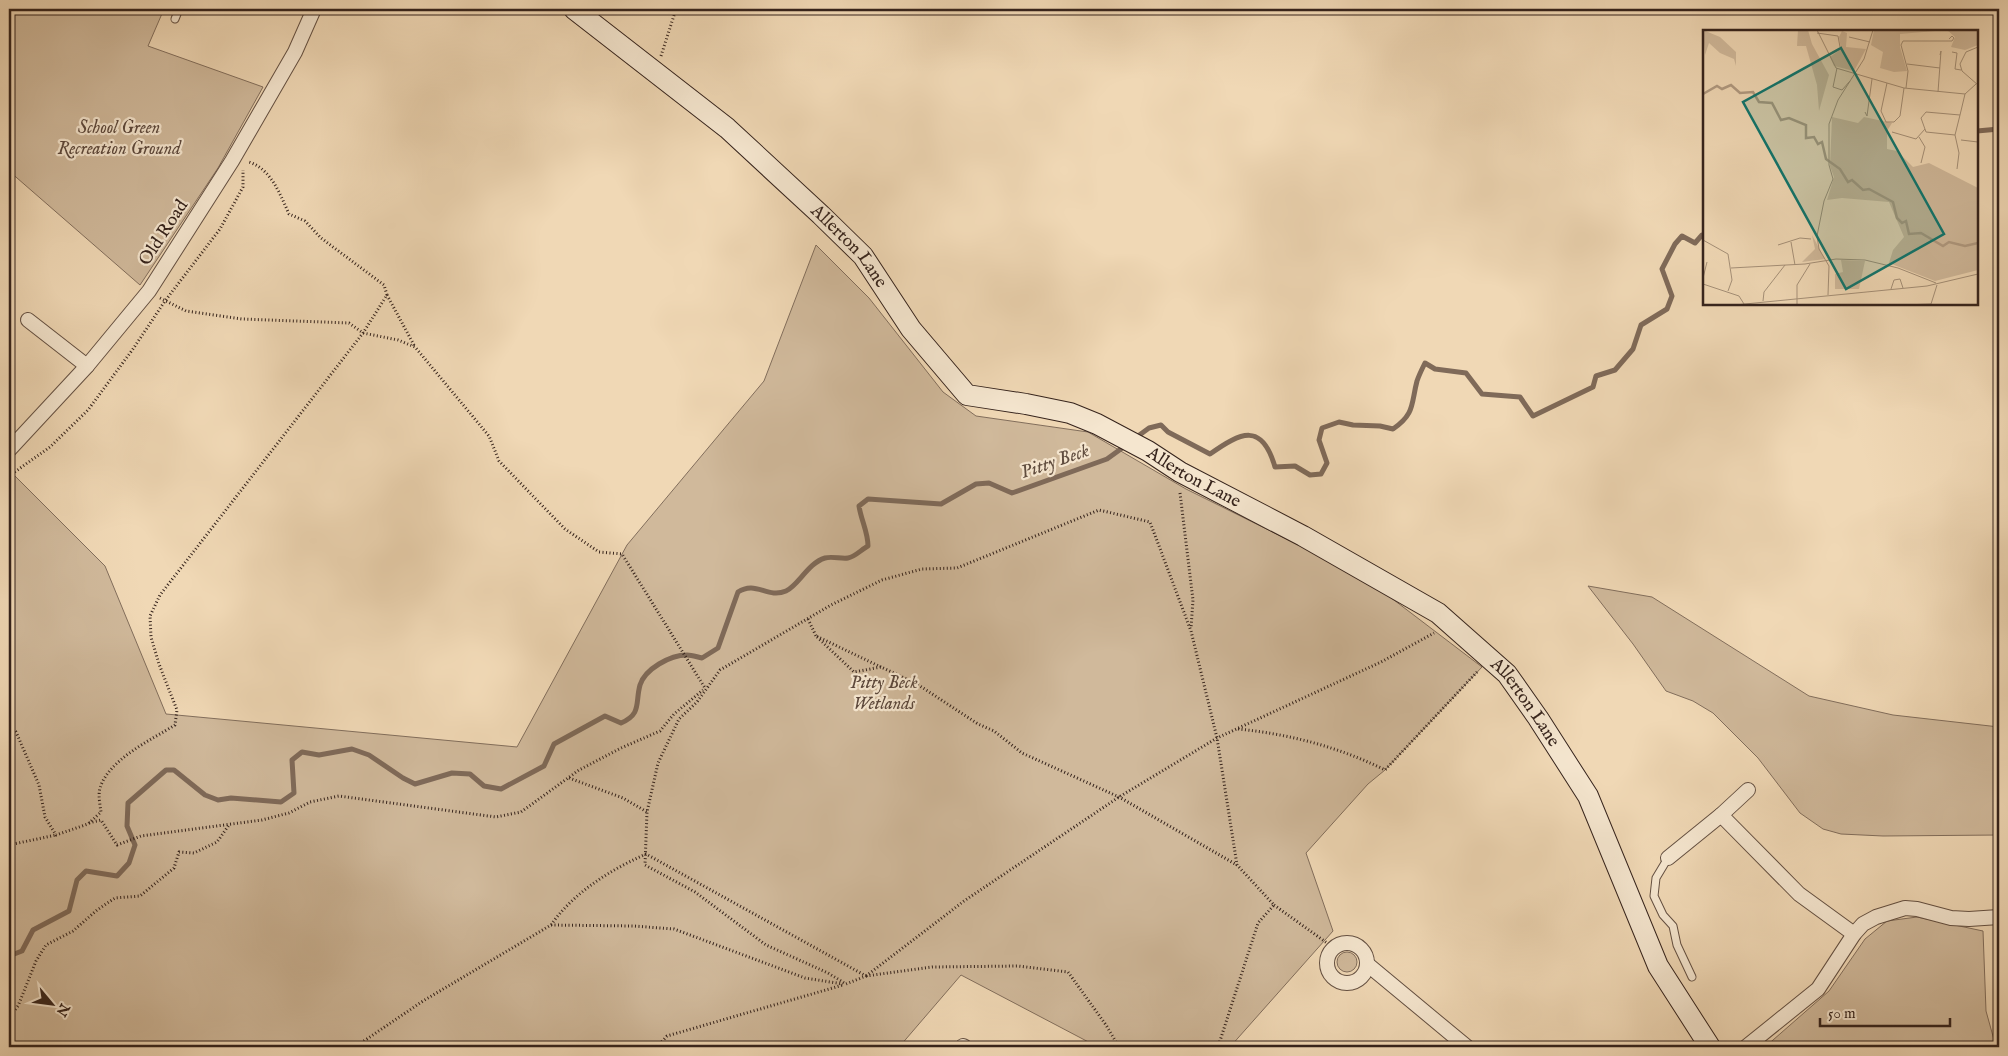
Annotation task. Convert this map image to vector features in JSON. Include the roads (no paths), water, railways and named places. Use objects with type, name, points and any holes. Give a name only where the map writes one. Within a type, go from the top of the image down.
[{"type":"street","name":"Old Road","points":[[9,450],[87,366],[150,291],[232,161],[295,52],[314,9]]},
{"type":"street","name":"Allerton Lane","points":[[574,9],[727,128],[863,256],[911,329],[967,395],[1070,413],[1097,424],[1303,536],[1438,613],[1507,674],[1588,796],[1658,966],[1710,1047]]},
{"type":"street","points":[[28,320],[87,366]]},
{"type":"street","points":[[1668,858],[1721,815],[1748,790]]},
{"type":"street","points":[[1721,815],[1799,894],[1854,934]]},
{"type":"street","points":[[1746,1047],[1818,988],[1854,934],[1863,924],[1876,917],[1905,908],[1917,909],[1951,918],[1999,917]]},
{"type":"street","points":[[1367,964],[1362,976],[1348,982],[1335,978],[1330,972],[1328,959],[1334,948],[1346,943],[1357,946],[1366,956],[1367,964],[1467,1047]]},
{"type":"lane","points":[[175,19],[179,9]]},
{"type":"lane","points":[[1668,858],[1656,878],[1654,896],[1663,915],[1673,926],[1677,945],[1692,977]]},
{"type":"waterway","name":"Pitty Beck","points":[[1978,131],[1999,129]]},
{"type":"waterway","name":"Pitty Beck","points":[[1134,439],[1149,428],[1161,425],[1168,432],[1210,454],[1231,440],[1249,435],[1257,437],[1264,443],[1275,467],[1295,466],[1310,475],[1321,474],[1327,463],[1319,440],[1322,428],[1339,422],[1393,429],[1409,413],[1417,381],[1425,363],[1435,369],[1466,373],[1482,394],[1520,397],[1533,416],[1593,387],[1596,376],[1615,370],[1633,349],[1641,325],[1667,309],[1672,296],[1662,269],[1675,244],[1682,236],[1695,243],[1703,235]]},
{"type":"waterway","name":"Pitty Beck","points":[[9,956],[22,951],[33,930],[69,911],[77,880],[86,871],[117,876],[129,863],[135,845],[127,826],[128,803],[166,770],[174,770],[205,795],[218,800],[231,798],[281,802],[294,793],[292,760],[302,752],[319,755],[352,749],[369,755],[415,784],[452,773],[470,774],[484,786],[501,789],[544,766],[554,744],[605,716],[621,723],[628,720],[635,712],[640,685],[643,679],[659,664],[673,657],[680,656],[689,655],[702,658],[718,648],[738,592],[750,588],[773,593],[786,591],[819,561],[828,557],[851,557],[868,546],[859,506],[868,499],[941,504],[976,484],[989,483],[1012,493],[1107,459],[1125,446]]},
{"type":"park label","name":"School Green Recreation Ground","points":[[119,138]]},
{"type":"park label","name":"Pitty Beck Wetlands","points":[[884,693]]}]
